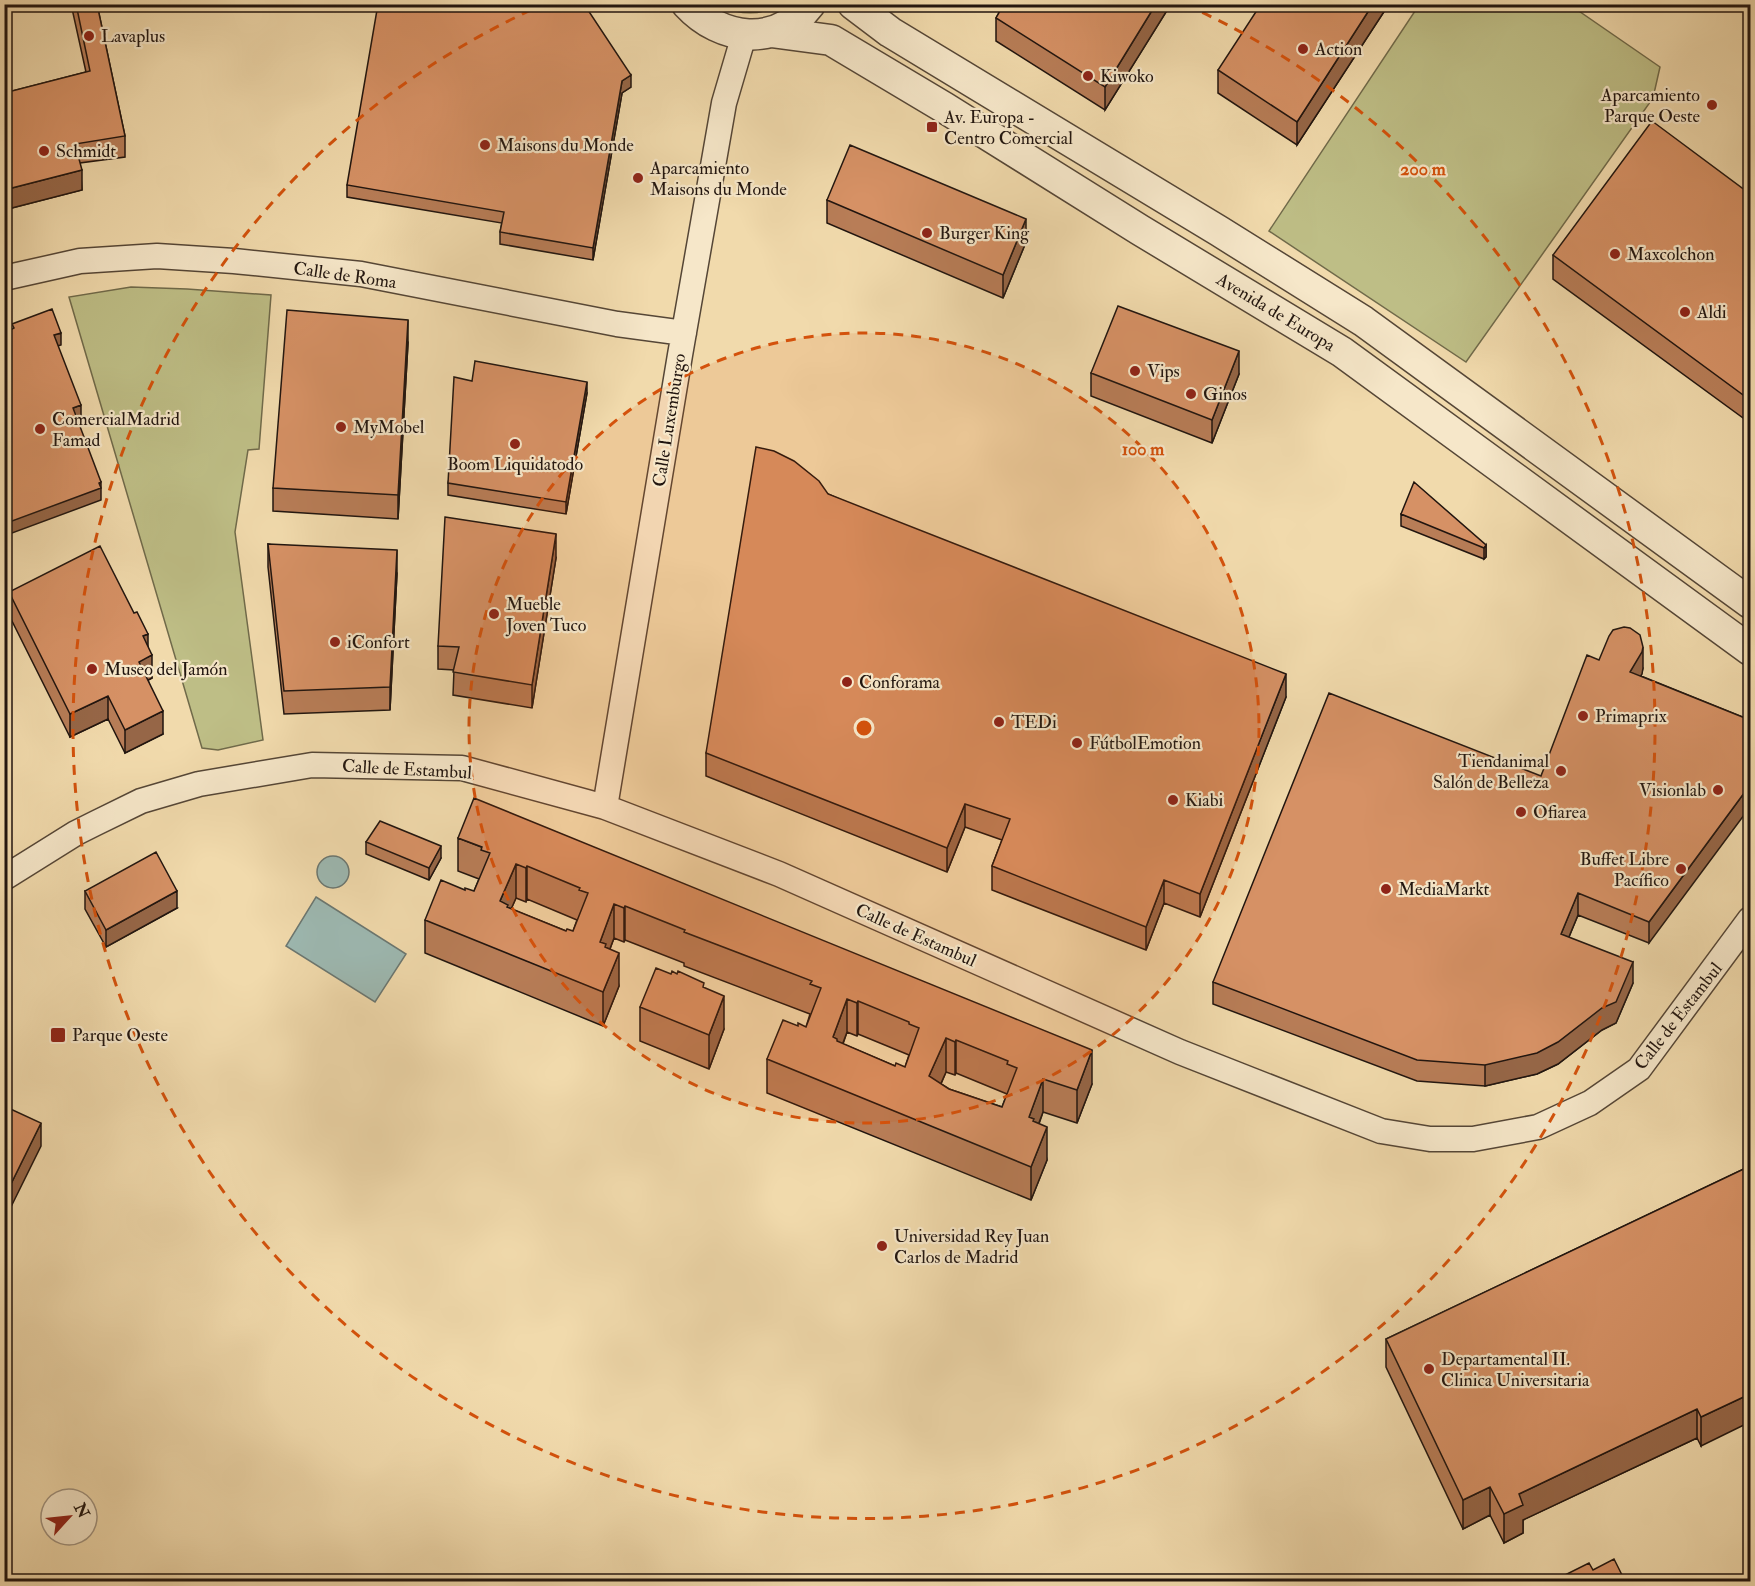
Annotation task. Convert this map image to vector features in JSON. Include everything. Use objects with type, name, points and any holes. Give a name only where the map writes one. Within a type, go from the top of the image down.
[{"type":"street","name":"Avenida de Europa","points":[[687,4],[699,18],[720,30],[831,40],[840,45],[1342,352],[1750,650]]},
{"type":"street","points":[[757,33],[791,22],[810,4]]},
{"type":"street","name":"Avenida de Europa","points":[[853,4],[890,32],[1363,321],[1750,603]]},
{"type":"street","name":"Calle Luxemburgo","points":[[605,807],[724,103],[757,33]]},
{"type":"street","name":"Calle de Roma","points":[[4,278],[80,261],[157,256],[234,261],[361,274],[617,324],[684,333]]},
{"type":"street","name":"Calle de Estambul","points":[[4,878],[76,833],[141,801],[199,784],[312,765],[462,768],[605,807],[779,874],[1180,1052],[1381,1131],[1430,1139],[1473,1140],[1538,1127],[1590,1103],[1640,1069],[1750,919]]},
{"type":"green space","points":[[717,5],[776,5],[762,12],[747,13]]},
{"type":"green space","points":[[1419,5],[1570,5],[1660,67],[1653,98],[1466,362],[1269,231]]},
{"type":"green space","points":[[131,287],[271,295],[259,449],[248,450],[235,532],[263,740],[218,750],[202,748],[69,297]]},
{"type":"water","points":[[333,856],[344,861],[349,872],[344,883],[333,888],[322,883],[317,872],[322,861]]},
{"type":"water","points":[[316,897],[406,954],[375,1002],[286,946]]},
{"type":"building","points":[[76,4],[97,4],[125,136],[75,144],[82,170],[4,190],[4,93],[90,71]]},
{"type":"building","name":"Maisons du Monde","points":[[378,4],[584,4],[631,75],[622,81],[593,248],[500,232],[504,212],[347,185]]},
{"type":"building","name":"Kiwoko","points":[[1004,4],[1156,4],[1105,87],[996,18]]},
{"type":"building","name":"Action","points":[[1261,4],[1373,4],[1297,122],[1218,70]]},
{"type":"building","points":[[1652,121],[1750,194],[1750,400],[1553,255]]},
{"type":"building","name":"Burger King","points":[[850,145],[1026,219],[1003,275],[827,200]]},
{"type":"building","points":[[1118,306],[1239,351],[1212,420],[1091,373]]},
{"type":"building","name":"ComercialMadrid Famad","points":[[52,309],[61,333],[54,335],[81,405],[73,408],[101,482],[99,483],[101,488],[4,524],[4,334],[14,328],[12,324]]},
{"type":"building","name":"MyMobel","points":[[287,310],[408,320],[398,495],[273,488]]},
{"type":"building","name":"Boom Liquidatodo","points":[[475,361],[587,382],[566,502],[448,483],[454,377],[472,381]]},
{"type":"building","points":[[756,447],[774,451],[794,461],[819,481],[828,494],[1286,674],[1200,894],[1164,880],[1146,927],[992,866],[1010,819],[965,804],[947,848],[706,753]]},
{"type":"building","points":[[1414,482],[1486,545],[1484,548],[1401,514]]},
{"type":"building","name":"Mueble Joven Tuco","points":[[445,517],[556,534],[532,685],[453,672],[459,647],[438,646]]},
{"type":"building","name":"iConfort","points":[[268,544],[397,550],[390,687],[284,691]]},
{"type":"building","name":"Museo del Jamón","points":[[100,546],[134,613],[137,612],[148,634],[143,636],[152,655],[139,662],[163,711],[125,730],[108,696],[70,714],[9,592]]},
{"type":"building","points":[[1624,627],[1640,635],[1643,647],[1630,672],[1745,718],[1750,742],[1750,785],[1649,922],[1578,893],[1561,934],[1633,962],[1616,1002],[1602,1008],[1558,1042],[1537,1053],[1485,1065],[1417,1060],[1213,982],[1329,693],[1541,776],[1587,655],[1599,660],[1613,630]]},
{"type":"building","points":[[474,798],[1092,1050],[1077,1090],[1043,1079],[1029,1117],[1047,1127],[1031,1167],[767,1059],[783,1020],[806,1027],[821,988],[810,984],[812,981],[684,932],[685,930],[625,906],[624,908],[614,904],[600,942],[606,944],[605,947],[619,953],[603,992],[425,920],[441,880],[465,890],[465,888],[474,891],[490,853],[481,850],[482,847],[458,838]],"holes":[[[516,864],[526,868],[527,866],[588,893],[573,931],[567,929],[566,931],[507,907],[508,905],[500,901]],[[847,999],[857,1003],[858,1001],[919,1028],[905,1067],[896,1063],[895,1066],[837,1041],[833,1037]],[[946,1038],[1008,1061],[1007,1064],[1017,1068],[1002,1107],[949,1089],[929,1076]]]},
{"type":"building","points":[[380,821],[441,846],[429,868],[366,842]]},
{"type":"building","points":[[156,852],[177,891],[106,930],[85,891]]},
{"type":"building","points":[[656,968],[671,974],[672,971],[677,974],[678,971],[704,983],[703,987],[724,996],[709,1035],[640,1007]]},
{"type":"building","points":[[4,1106],[41,1123],[4,1198]]},
{"type":"building","name":"Departamental II. Clinica Universitaria","points":[[1750,1166],[1750,1394],[1701,1417],[1697,1409],[1519,1494],[1523,1505],[1504,1514],[1490,1487],[1463,1500],[1386,1339]]},
{"type":"building","points":[[1614,1559],[1625,1581],[1553,1581],[1589,1563],[1593,1570]]},
{"type":"place","name":"Lavaplus","points":[[89,36]]},
{"type":"place","name":"Action","points":[[1303,49]]},
{"type":"place","name":"Kiwoko","points":[[1088,76]]},
{"type":"place","name":"Aparcamiento Parque Oeste","points":[[1712,105]]},
{"type":"place","name":"Av. Europa - Centro Comercial","points":[[932,127]]},
{"type":"place","name":"Maisons du Monde","points":[[485,145]]},
{"type":"place","name":"Schmidt","points":[[44,151]]},
{"type":"place","name":"Aparcamiento Maisons du Monde","points":[[638,178]]},
{"type":"place","name":"Burger King","points":[[927,233]]},
{"type":"place","name":"Maxcolchon","points":[[1615,254]]},
{"type":"place","name":"Aldi","points":[[1685,312]]},
{"type":"place","name":"Vips","points":[[1135,371]]},
{"type":"place","name":"Ginos","points":[[1191,394]]},
{"type":"place","name":"MyMobel","points":[[341,427]]},
{"type":"place","name":"ComercialMadrid Famad","points":[[40,429]]},
{"type":"place","name":"Boom Liquidatodo","points":[[515,444]]},
{"type":"place","name":"Mueble Joven Tuco","points":[[494,614]]},
{"type":"place","name":"iConfort","points":[[335,642]]},
{"type":"place","name":"Museo del Jamón","points":[[92,669]]},
{"type":"place","name":"Conforama","points":[[847,682]]},
{"type":"place","name":"Primaprix","points":[[1583,716]]},
{"type":"place","name":"TEDi","points":[[999,722]]},
{"type":"place","name":"FútbolEmotion","points":[[1077,743]]},
{"type":"place","name":"Tiendanimal Salón de Belleza","points":[[1561,771]]},
{"type":"place","name":"Visionlab","points":[[1718,790]]},
{"type":"place","name":"Kiabi","points":[[1173,800]]},
{"type":"place","name":"Ofiarea","points":[[1521,812]]},
{"type":"place","name":"Buffet Libre Pacífico","points":[[1681,869]]},
{"type":"place","name":"MediaMarkt","points":[[1386,889]]},
{"type":"place","name":"Parque Oeste","points":[[58,1035]]},
{"type":"place","name":"Universidad Rey Juan Carlos de Madrid","points":[[882,1246]]},
{"type":"place","name":"Departamental II. Clinica Universitaria","points":[[1429,1369]]}]
